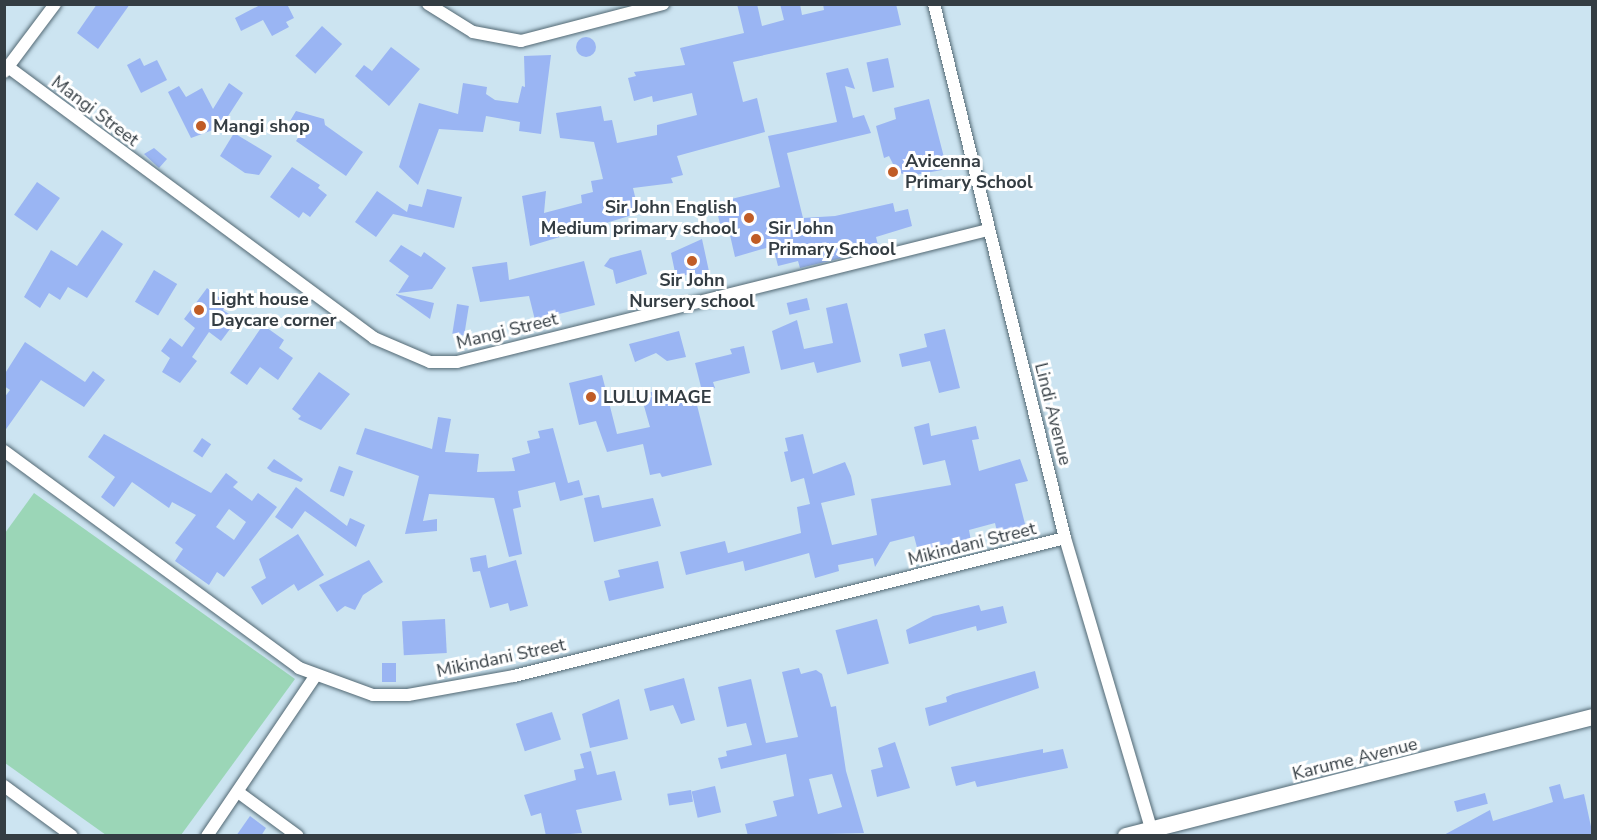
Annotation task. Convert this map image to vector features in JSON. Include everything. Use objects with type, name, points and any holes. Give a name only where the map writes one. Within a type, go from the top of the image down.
[{"type":"main road","name":"Karume Avenue","points":[[1125,836],[1153,832],[1593,717]]},
{"type":"street","points":[[6,70],[55,4]]},
{"type":"street","points":[[428,4],[473,32],[521,40],[663,4]]},
{"type":"street","name":"Lindi Avenue","points":[[934,4],[1065,538],[1153,832]]},
{"type":"street","name":"Mangi Street","points":[[6,70],[374,338],[430,362],[457,362],[988,230]]},
{"type":"street","name":"Mikindani Street","points":[[4,452],[299,668],[373,694],[442,689],[765,615],[1065,538]]},
{"type":"street","points":[[207,836],[316,675]]},
{"type":"street","points":[[4,786],[72,836]]},
{"type":"street","points":[[238,792],[298,836]]},
{"type":"green space","points":[[34,493],[295,679],[181,835],[106,835],[5,763],[5,533]]},
{"type":"building","points":[[97,4],[130,4],[98,49],[77,33]]},
{"type":"building","points":[[262,4],[287,4],[294,18],[286,22],[289,27],[272,36],[263,20],[241,31],[235,18]]},
{"type":"building","points":[[737,4],[757,4],[762,26],[784,20],[780,4],[800,4],[802,15],[824,10],[823,4],[896,4],[901,25],[733,62],[743,102],[757,98],[765,132],[677,156],[683,175],[671,178],[673,183],[633,188],[639,213],[530,246],[522,196],[546,191],[544,213],[582,203],[581,195],[593,192],[591,181],[603,179],[594,142],[560,138],[556,113],[601,106],[604,121],[612,120],[617,143],[657,135],[657,125],[697,115],[692,93],[653,102],[652,96],[634,101],[628,78],[636,76],[634,72],[685,65],[680,48],[744,33]]},
{"type":"building","points":[[322,26],[342,44],[315,74],[295,56]]},
{"type":"building","points":[[586,37],[593,40],[596,47],[593,54],[586,57],[579,54],[576,47],[579,40]]},
{"type":"building","points":[[391,47],[420,69],[389,106],[355,76],[364,65],[372,71]]},
{"type":"building","points":[[551,55],[541,134],[519,131],[520,122],[486,116],[483,132],[439,129],[418,185],[399,167],[419,103],[458,114],[463,83],[487,87],[486,94],[495,100],[518,103],[522,86],[525,87],[524,56]]},
{"type":"building","points":[[140,58],[144,66],[157,60],[167,80],[141,93],[127,65]]},
{"type":"building","points":[[888,58],[894,87],[873,92],[866,63]]},
{"type":"building","points":[[848,68],[855,89],[845,86],[853,118],[864,115],[871,133],[787,153],[803,218],[835,216],[893,203],[895,212],[908,209],[912,226],[876,237],[879,249],[800,268],[798,261],[778,266],[773,246],[735,257],[727,222],[720,224],[715,203],[780,187],[768,136],[837,122],[826,73]]},
{"type":"building","points":[[229,83],[243,93],[221,127],[191,138],[168,92],[179,86],[186,97],[202,88],[213,109]]},
{"type":"building","points":[[929,99],[947,169],[910,176],[897,172],[889,156],[884,158],[876,126],[896,119],[894,108]]},
{"type":"building","points":[[296,111],[324,119],[325,125],[363,152],[346,176],[296,141],[303,130],[290,121]]},
{"type":"building","points":[[234,133],[272,156],[259,175],[245,173],[220,156]]},
{"type":"building","points":[[154,148],[167,159],[159,168],[144,154]]},
{"type":"building","points":[[292,167],[320,185],[318,188],[327,195],[310,217],[303,212],[299,218],[270,197]]},
{"type":"building","points":[[37,182],[60,198],[37,231],[14,215]]},
{"type":"building","points":[[427,189],[462,197],[454,228],[393,214],[376,237],[355,222],[377,191],[407,212],[409,204],[422,207]]},
{"type":"building","points":[[102,230],[123,244],[87,298],[68,287],[60,300],[49,293],[40,308],[24,297],[51,250],[77,266]]},
{"type":"building","points":[[702,239],[710,276],[697,279],[696,273],[676,277],[671,253]]},
{"type":"building","points":[[401,245],[421,257],[424,252],[446,268],[432,289],[398,293],[409,276],[389,261]]},
{"type":"building","points":[[641,250],[647,274],[616,284],[613,270],[604,266],[610,258]]},
{"type":"building","points":[[584,261],[595,305],[535,320],[529,296],[480,302],[472,267],[507,262],[509,280]]},
{"type":"building","points":[[154,270],[177,284],[158,316],[135,302]]},
{"type":"building","points":[[207,288],[228,304],[223,310],[232,316],[225,325],[230,329],[221,341],[209,332],[192,357],[197,361],[180,383],[162,372],[170,358],[161,351],[170,338],[182,347],[195,328],[184,319]]},
{"type":"building","points":[[396,295],[434,303],[430,319]]},
{"type":"building","points":[[807,298],[810,310],[790,315],[787,303]]},
{"type":"building","points":[[847,303],[861,362],[817,373],[814,362],[781,370],[772,331],[797,320],[804,349],[833,343],[826,308]]},
{"type":"building","points":[[457,304],[469,306],[464,336],[452,334]]},
{"type":"building","points":[[263,325],[284,340],[279,348],[293,358],[278,380],[260,367],[247,385],[230,373]]},
{"type":"building","points":[[945,329],[960,388],[939,393],[930,361],[902,367],[899,354],[927,347],[924,334]]},
{"type":"building","points":[[679,331],[686,357],[667,361],[656,353],[635,362],[629,344]]},
{"type":"building","points":[[25,342],[85,382],[93,371],[105,380],[84,407],[41,380],[4,432],[4,398],[10,390],[4,386],[4,375]]},
{"type":"building","points":[[744,346],[750,373],[713,382],[715,388],[702,391],[695,363],[732,354],[730,349]]},
{"type":"building","points":[[319,372],[350,394],[321,430],[298,419],[301,416],[292,409]]},
{"type":"building","points":[[602,375],[617,434],[650,427],[642,399],[652,397],[650,392],[673,392],[675,401],[695,397],[712,465],[662,477],[660,473],[650,475],[643,444],[607,452],[596,421],[579,425],[569,383]]},
{"type":"building","points":[[438,417],[451,419],[445,452],[479,454],[477,472],[515,471],[512,458],[530,453],[527,441],[540,438],[538,431],[553,428],[568,483],[579,480],[583,495],[560,501],[555,482],[518,491],[521,507],[513,509],[522,554],[509,557],[494,498],[429,494],[423,521],[437,519],[437,531],[405,534],[419,476],[356,454],[365,428],[432,449]]},
{"type":"building","points":[[929,423],[931,436],[976,426],[979,439],[972,440],[979,471],[1020,459],[1028,481],[1015,484],[1026,528],[998,536],[995,523],[969,530],[971,541],[919,555],[914,536],[890,542],[875,567],[873,558],[838,565],[839,571],[815,578],[809,553],[745,571],[743,561],[686,575],[680,552],[725,541],[728,553],[801,533],[797,507],[810,504],[804,478],[791,482],[784,452],[788,451],[785,438],[803,434],[813,474],[845,462],[851,476],[855,495],[821,503],[832,545],[877,535],[871,499],[951,485],[945,460],[923,465],[914,427]]},
{"type":"building","points":[[104,434],[211,493],[226,473],[238,482],[233,487],[252,501],[258,493],[277,507],[224,577],[217,572],[209,585],[175,561],[183,549],[175,543],[196,515],[172,502],[169,508],[132,482],[114,507],[101,497],[115,477],[88,457]],"holes":[[[229,509],[246,522],[234,540],[216,527]]]},
{"type":"building","points":[[202,438],[211,444],[202,457],[193,451]]},
{"type":"building","points":[[274,459],[303,479],[301,482],[267,468]]},
{"type":"building","points":[[339,466],[353,471],[344,497],[330,491]]},
{"type":"building","points":[[296,487],[347,526],[350,518],[365,525],[356,547],[305,511],[292,529],[275,517]]},
{"type":"building","points":[[599,495],[602,508],[653,498],[661,526],[594,542],[584,498]]},
{"type":"building","points":[[298,534],[324,575],[298,591],[294,584],[262,605],[251,587],[266,578],[259,559]]},
{"type":"building","points":[[486,555],[488,568],[516,560],[528,606],[510,611],[508,603],[490,608],[480,571],[473,572],[470,558]]},
{"type":"building","points":[[369,560],[383,582],[363,595],[355,610],[345,606],[337,612],[319,585]]},
{"type":"building","points":[[658,561],[664,588],[609,601],[604,581],[620,577],[618,570]]},
{"type":"building","points":[[979,605],[981,611],[1003,606],[1007,623],[977,631],[976,626],[909,644],[906,630],[933,616]]},
{"type":"building","points":[[445,619],[447,653],[404,655],[402,621]]},
{"type":"building","points":[[877,619],[889,663],[847,675],[835,630]]},
{"type":"building","points":[[382,663],[396,663],[396,682],[382,682]]},
{"type":"building","points":[[799,668],[801,674],[816,670],[822,674],[831,707],[836,706],[846,771],[864,833],[748,836],[745,824],[777,816],[773,801],[794,796],[786,754],[721,769],[718,758],[727,756],[726,751],[752,745],[746,723],[727,727],[718,687],[751,679],[766,743],[798,737],[782,672]],"holes":[[[832,774],[842,807],[818,814],[809,779]]]},
{"type":"building","points":[[1035,671],[1039,688],[929,726],[925,708],[947,702],[946,697]]},
{"type":"building","points":[[684,678],[695,720],[681,724],[673,705],[650,711],[644,689]]},
{"type":"building","points":[[619,699],[628,739],[590,748],[582,714]]},
{"type":"building","points":[[552,712],[561,740],[525,751],[516,724]]},
{"type":"building","points":[[895,742],[910,788],[877,797],[871,770],[883,767],[878,748]]},
{"type":"building","points":[[1043,749],[1043,753],[1063,749],[1068,768],[977,787],[975,781],[956,786],[951,767]]},
{"type":"building","points":[[591,751],[597,775],[615,771],[622,800],[576,810],[582,833],[546,836],[541,813],[531,816],[524,795],[576,780],[574,770],[584,768],[580,754]]},
{"type":"building","points":[[1560,784],[1564,799],[1584,794],[1593,836],[1442,836],[1490,810],[1493,821],[1553,802],[1549,787]]},
{"type":"building","points":[[715,786],[721,812],[698,818],[692,791]]},
{"type":"building","points":[[691,790],[693,802],[669,806],[667,794]]},
{"type":"building","points":[[1485,793],[1488,804],[1457,812],[1454,801]]},
{"type":"building","points":[[250,816],[266,828],[261,836],[236,836]]},
{"type":"place","name":"Mangi shop","points":[[201,126]]},
{"type":"place","name":"Avicenna Primary School","points":[[893,172]]},
{"type":"place","name":"Sir John English Medium primary school","points":[[749,218]]},
{"type":"place","name":"Sir John Primary School","points":[[756,239]]},
{"type":"place","name":"Sir John Nursery school","points":[[692,261]]},
{"type":"place","name":"Light house Daycare corner","points":[[199,310]]},
{"type":"place","name":"LULU IMAGE","points":[[591,397]]}]
